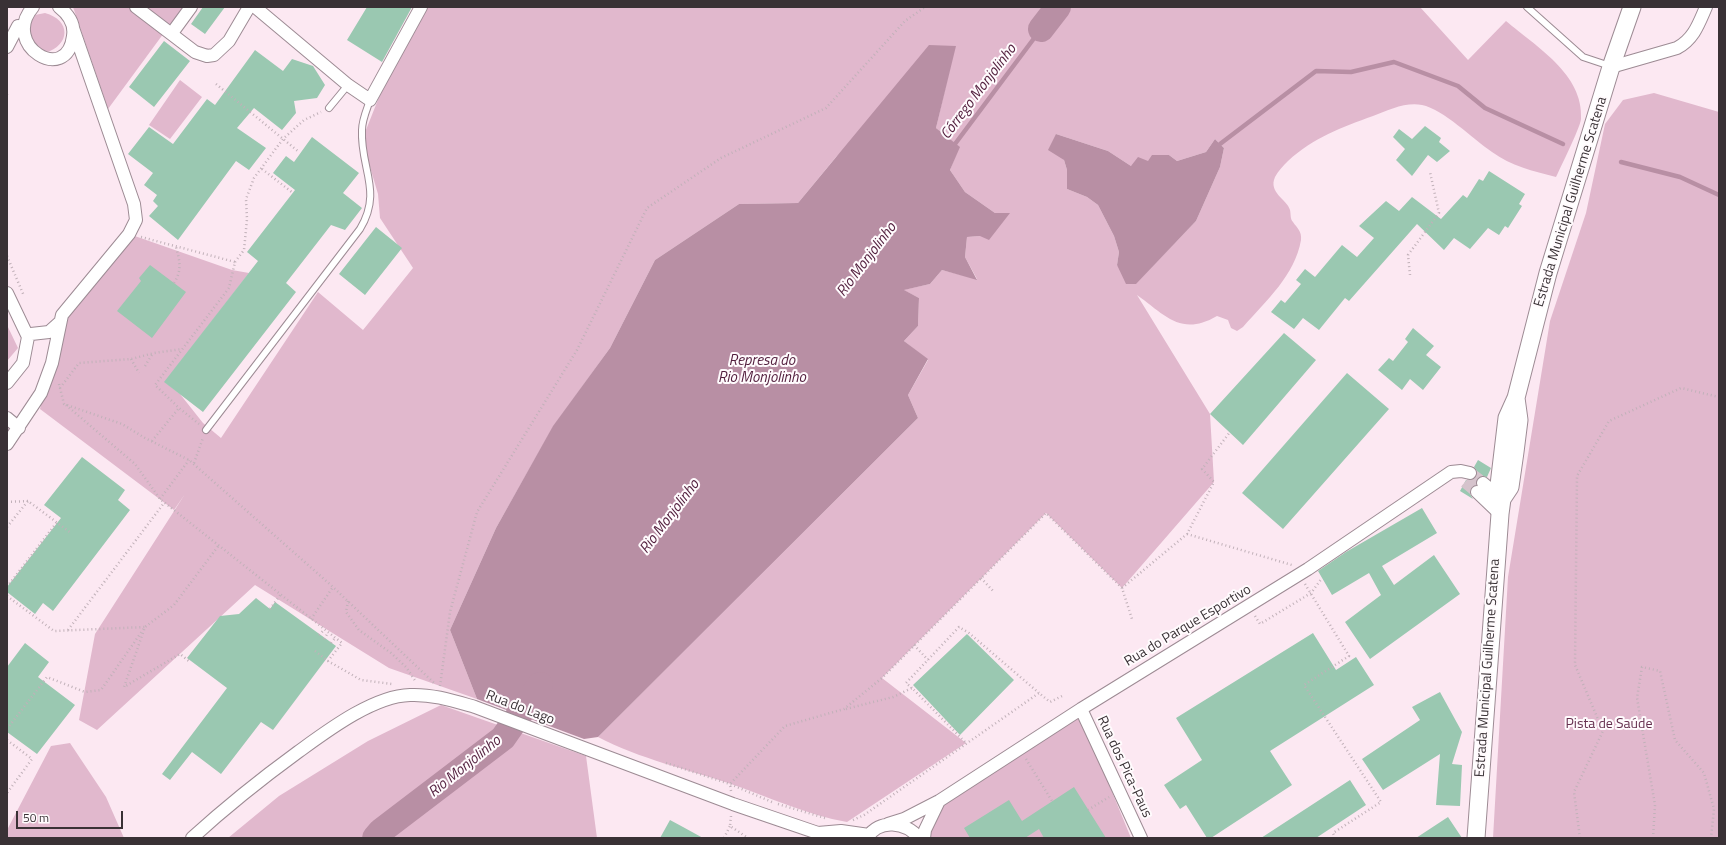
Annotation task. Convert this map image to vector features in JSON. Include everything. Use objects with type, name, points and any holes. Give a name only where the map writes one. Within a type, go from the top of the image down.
[{"type":"main road","name":"Estrada Municipal Guilherme Scatena","points":[[1476,838],[1501,507],[1510,487],[1515,452],[1519,420],[1516,398],[1548,273],[1611,67],[1632,7]]},
{"type":"street","points":[[7,47],[24,15],[32,7]]},
{"type":"street","points":[[136,7],[195,52],[207,56],[214,56],[230,41],[249,7]]},
{"type":"street","points":[[172,33],[190,7]]},
{"type":"street","points":[[255,7],[348,85],[370,100],[421,7]]},
{"type":"street","points":[[1611,67],[1677,48],[1687,43],[1694,34],[1706,7]]},
{"type":"street","points":[[7,444],[41,393],[52,363],[62,315],[129,234],[136,220],[134,204],[71,20],[62,8]]},
{"type":"street","points":[[18,25],[18,34],[25,50],[40,59],[57,57],[65,52],[73,37],[73,28]]},
{"type":"street","points":[[7,293],[28,337],[23,363],[7,384]]},
{"type":"street","points":[[28,337],[31,334],[49,332],[59,324]]},
{"type":"street","points":[[7,418],[19,428]]},
{"type":"street","name":"Rua do Parque Esportivo","points":[[868,836],[879,826],[904,819],[939,801],[1020,750],[1081,709],[1304,572],[1450,472],[1467,477]]},
{"type":"street","points":[[1480,488],[1501,507]]},
{"type":"street","name":"Rua do Lago","points":[[192,838],[219,813],[263,777],[332,727],[378,702],[409,694],[446,698],[819,835],[842,830],[868,836]]},
{"type":"street","name":"Rua dos Pica-Paus","points":[[1081,709],[1141,838]]},
{"type":"street","points":[[924,838],[925,830],[939,801]]},
{"type":"street","points":[[888,824],[907,827],[919,838]]},
{"type":"lane","points":[[1528,7],[1583,57],[1611,67]]},
{"type":"lane","points":[[329,108],[348,85]]},
{"type":"lane","points":[[206,430],[360,230],[368,217],[371,194],[370,178],[363,150],[362,128],[370,100]]},
{"type":"path","points":[[64,404],[122,424],[189,460],[333,587],[440,689],[450,612],[477,512],[577,350],[647,208],[721,158],[826,108],[905,21],[925,7]]},
{"type":"path","points":[[216,84],[299,152]]},
{"type":"path","points":[[194,464],[206,430],[178,408],[155,385],[229,288],[235,262],[244,250],[247,219],[246,199],[254,178],[283,139],[304,120],[329,108]]},
{"type":"path","points":[[262,169],[293,193]]},
{"type":"path","points":[[1410,275],[1408,255],[1439,213],[1430,172]]},
{"type":"path","points":[[129,234],[235,262]]},
{"type":"path","points":[[174,283],[178,276],[180,267],[176,247]]},
{"type":"path","points":[[7,256],[25,298]]},
{"type":"path","points":[[60,388],[79,363],[131,359],[154,353],[182,349]]},
{"type":"path","points":[[145,366],[154,353]]},
{"type":"path","points":[[131,359],[139,374]]},
{"type":"path","points":[[52,363],[64,404],[135,464],[160,499],[342,643],[328,661]]},
{"type":"path","points":[[1580,838],[1574,792],[1603,731],[1575,665],[1577,476],[1609,421],[1681,388],[1719,397]]},
{"type":"path","points":[[152,441],[178,408]]},
{"type":"path","points":[[1122,588],[1187,534],[1214,482],[1202,469],[1230,432]]},
{"type":"path","points":[[160,499],[189,460]]},
{"type":"path","points":[[7,527],[28,500]]},
{"type":"path","points":[[7,502],[28,500],[71,533]]},
{"type":"path","points":[[67,630],[164,502]]},
{"type":"path","points":[[844,709],[882,678],[1046,513],[1122,588],[1132,619]]},
{"type":"path","points":[[7,587],[57,522]]},
{"type":"path","points":[[1187,534],[1304,572],[1311,593],[1349,656],[1304,685],[1381,802],[1332,834],[1335,838]]},
{"type":"path","points":[[7,729],[47,677],[85,692],[101,690],[144,627],[174,605],[219,545]]},
{"type":"path","points":[[981,578],[994,592]]},
{"type":"path","points":[[1250,606],[1260,624],[1311,593],[1322,578]]},
{"type":"path","points":[[311,619],[333,587]]},
{"type":"path","points":[[270,609],[281,594]]},
{"type":"path","points":[[7,596],[54,631],[144,627]]},
{"type":"path","points":[[348,601],[346,612],[359,630],[391,653],[406,667],[420,687]]},
{"type":"path","points":[[144,627],[124,687],[180,654],[190,662]]},
{"type":"path","points":[[966,743],[906,683],[959,627],[969,633],[1050,702],[1064,695]]},
{"type":"path","points":[[319,635],[324,630]]},
{"type":"path","points":[[324,639],[328,633]]},
{"type":"path","points":[[331,643],[335,638]]},
{"type":"path","points":[[914,645],[928,660]]},
{"type":"path","points":[[315,651],[328,661],[361,680],[398,684]]},
{"type":"path","points":[[1653,838],[1655,804],[1637,698],[1642,667],[1660,671],[1675,740],[1704,773],[1714,810],[1711,838]]},
{"type":"path","points":[[772,802],[730,784],[785,726],[893,697],[912,688]]},
{"type":"path","points":[[846,822],[864,815],[1039,693]]},
{"type":"path","points":[[7,740],[32,759],[7,793]]},
{"type":"path","points":[[1020,750],[1052,801]]},
{"type":"path","points":[[1088,810],[1120,791]]},
{"type":"path","points":[[825,818],[832,819]]},
{"type":"path","points":[[724,838],[730,826]]},
{"type":"green space","points":[[73,7],[183,7],[108,109]]},
{"type":"green space","points":[[428,7],[1420,7],[1468,60],[1506,21],[1556,62],[1566,75],[1575,88],[1580,103],[1581,119],[1556,177],[1522,168],[1499,157],[1448,118],[1439,112],[1422,105],[1416,104],[1397,107],[1350,124],[1307,146],[1288,161],[1275,177],[1274,187],[1276,192],[1288,206],[1291,219],[1300,232],[1301,240],[1293,265],[1286,276],[1270,297],[1243,327],[1237,331],[1231,328],[1228,320],[1217,316],[1204,322],[1183,324],[1165,316],[1137,295],[1210,414],[1214,482],[1122,588],[1046,513],[882,678],[966,743],[847,822],[817,815],[731,784],[647,758],[598,737],[918,418],[908,395],[928,360],[904,341],[918,326],[919,298],[903,290],[930,284],[942,270],[977,279],[965,257],[967,237],[980,236],[1009,213],[995,213],[965,192],[950,170],[959,147],[936,128],[955,46],[836,157],[798,203],[739,204],[655,260],[610,348],[553,427],[496,528],[450,630],[477,699],[389,668],[255,585],[97,730],[79,720],[95,634],[185,494],[174,510],[40,409],[59,323],[129,234],[232,270],[249,273],[165,382],[180,394],[203,423],[221,438],[318,292],[363,330],[413,268],[380,218],[378,194],[362,140],[387,77]],"holes":[[[1056,134],[1108,151],[1131,166],[1169,155],[1177,161],[1206,152],[1215,139],[1224,148],[1220,167],[1196,221],[1135,284],[1117,265],[1119,252],[1114,236],[1098,205],[1087,197],[1067,189],[1067,170]]]},
{"type":"green space","points":[[45,13],[54,16],[60,21],[64,33],[60,44],[54,49],[45,53],[28,43],[28,23],[35,15]]},
{"type":"green space","points":[[180,80],[202,97],[170,139],[149,125]]},
{"type":"green space","name":"Pista de Saúde","points":[[1654,93],[1719,112],[1719,838],[1493,838],[1508,577],[1550,321],[1586,213],[1605,124],[1623,100]]},
{"type":"green space","points":[[7,325],[18,348],[7,361]]},
{"type":"green space","points":[[441,705],[586,756],[597,838],[228,838],[279,796],[368,741]]},
{"type":"green space","points":[[1080,714],[1131,838],[923,838],[937,807]]},
{"type":"green space","points":[[70,743],[106,797],[124,838],[7,838],[7,830],[51,746]]},
{"type":"water","name":"Represa do Rio Monjolinho","points":[[929,45],[956,46],[936,128],[960,147],[950,170],[965,192],[995,213],[1010,213],[989,240],[980,236],[967,237],[965,257],[977,280],[942,270],[930,284],[904,290],[919,298],[918,326],[904,341],[928,359],[908,395],[918,418],[598,737],[584,739],[477,699],[450,630],[496,528],[553,426],[610,348],[655,260],[739,204],[798,203]]},
{"type":"water","points":[[1056,134],[1108,151],[1131,166],[1138,157],[1148,161],[1152,155],[1169,155],[1177,161],[1206,152],[1215,139],[1224,148],[1220,167],[1196,221],[1136,284],[1126,284],[1117,265],[1119,252],[1114,236],[1098,205],[1087,197],[1067,189],[1067,170],[1064,160],[1048,150]]},
{"type":"building","points":[[203,7],[225,7],[205,34],[191,24]]},
{"type":"building","points":[[367,7],[412,7],[382,62],[347,40]]},
{"type":"building","points":[[164,41],[190,61],[154,107],[129,87]]},
{"type":"building","points":[[255,50],[283,71],[292,59],[313,66],[325,85],[317,98],[294,101],[296,113],[282,130],[254,108],[237,128],[266,148],[249,170],[236,161],[178,240],[149,216],[158,206],[153,201],[157,195],[144,185],[153,173],[128,154],[149,127],[173,144],[207,99],[215,105]]},
{"type":"building","points":[[1425,126],[1441,138],[1439,142],[1450,151],[1437,162],[1428,155],[1412,176],[1396,160],[1405,149],[1393,137],[1399,129],[1412,139]]},
{"type":"building","points":[[312,137],[359,173],[343,193],[362,208],[345,230],[331,225],[286,283],[296,292],[203,412],[164,382],[258,261],[247,252],[295,190],[273,173],[286,156],[294,162]]},
{"type":"building","points":[[1489,171],[1525,194],[1519,204],[1522,206],[1508,228],[1505,226],[1499,235],[1488,228],[1470,249],[1454,238],[1444,250],[1417,224],[1349,301],[1345,298],[1319,330],[1303,318],[1294,329],[1271,312],[1281,300],[1285,303],[1301,284],[1296,280],[1305,269],[1315,277],[1342,245],[1357,257],[1374,238],[1359,226],[1386,201],[1399,211],[1412,197],[1441,219],[1463,195],[1467,198],[1479,179],[1483,181]]},
{"type":"building","points":[[376,227],[402,248],[365,295],[339,274]]},
{"type":"building","points":[[150,265],[186,292],[152,338],[117,311],[141,281],[139,278]]},
{"type":"building","points":[[1413,328],[1434,346],[1426,355],[1441,367],[1423,390],[1410,379],[1402,390],[1378,370],[1389,358],[1393,361],[1408,342],[1405,339]]},
{"type":"building","points":[[1284,333],[1316,360],[1243,445],[1210,414]]},
{"type":"building","points":[[1347,373],[1389,409],[1283,529],[1242,493]]},
{"type":"building","points":[[82,457],[125,490],[118,500],[130,510],[53,611],[43,603],[35,614],[7,592],[7,587],[61,518],[44,505]]},
{"type":"building","points":[[1478,460],[1491,468],[1487,477],[1481,476],[1478,478],[1476,485],[1471,487],[1470,494],[1473,499],[1460,491],[1466,480],[1476,478],[1477,471],[1474,467]]},
{"type":"building","points":[[1422,508],[1437,533],[1382,566],[1394,585],[1434,555],[1460,594],[1370,659],[1345,622],[1381,595],[1369,573],[1332,595],[1318,571],[1346,552]]},
{"type":"building","points":[[256,598],[270,609],[275,602],[336,646],[273,730],[261,722],[221,774],[192,752],[170,780],[162,774],[227,688],[187,658],[220,616],[239,614]]},
{"type":"building","points":[[1313,633],[1336,670],[1356,657],[1374,685],[1270,751],[1292,785],[1211,838],[1207,838],[1186,805],[1180,809],[1164,785],[1202,760],[1176,718]]},
{"type":"building","points":[[967,634],[1014,680],[960,735],[913,685]]},
{"type":"building","points":[[25,643],[49,662],[38,677],[75,705],[37,754],[7,732],[7,667]]},
{"type":"building","points":[[1440,692],[1462,732],[1452,764],[1462,765],[1460,806],[1436,805],[1440,754],[1383,790],[1362,759],[1420,720],[1412,707]]},
{"type":"building","points":[[1350,780],[1366,805],[1316,838],[1261,838]]},
{"type":"building","points":[[1074,787],[1106,838],[1044,838],[1039,829],[1025,838],[970,838],[964,828],[1009,800],[1022,821]]},
{"type":"building","points":[[1448,817],[1462,838],[1416,838]]},
{"type":"building","points":[[670,820],[683,827],[703,838],[660,838]]},
{"type":"waterway","name":"Rio Monjolinho","points":[[1041,29],[1058,7]]},
{"type":"waterway","name":"Córrego Monjolinho","points":[[952,148],[1041,29]]},
{"type":"waterway","points":[[1220,144],[1316,71],[1351,72],[1394,62],[1458,86],[1485,108],[1563,144]]},
{"type":"waterway","points":[[1621,162],[1680,177],[1719,195]]},
{"type":"waterway","name":"Rio Monjolinho","points":[[375,838],[381,831],[503,738],[540,685]]},
{"type":"tunnel","points":[[1470,473],[1483,483]]},
{"type":"tunnel","points":[[1465,482],[1477,492]]}]
